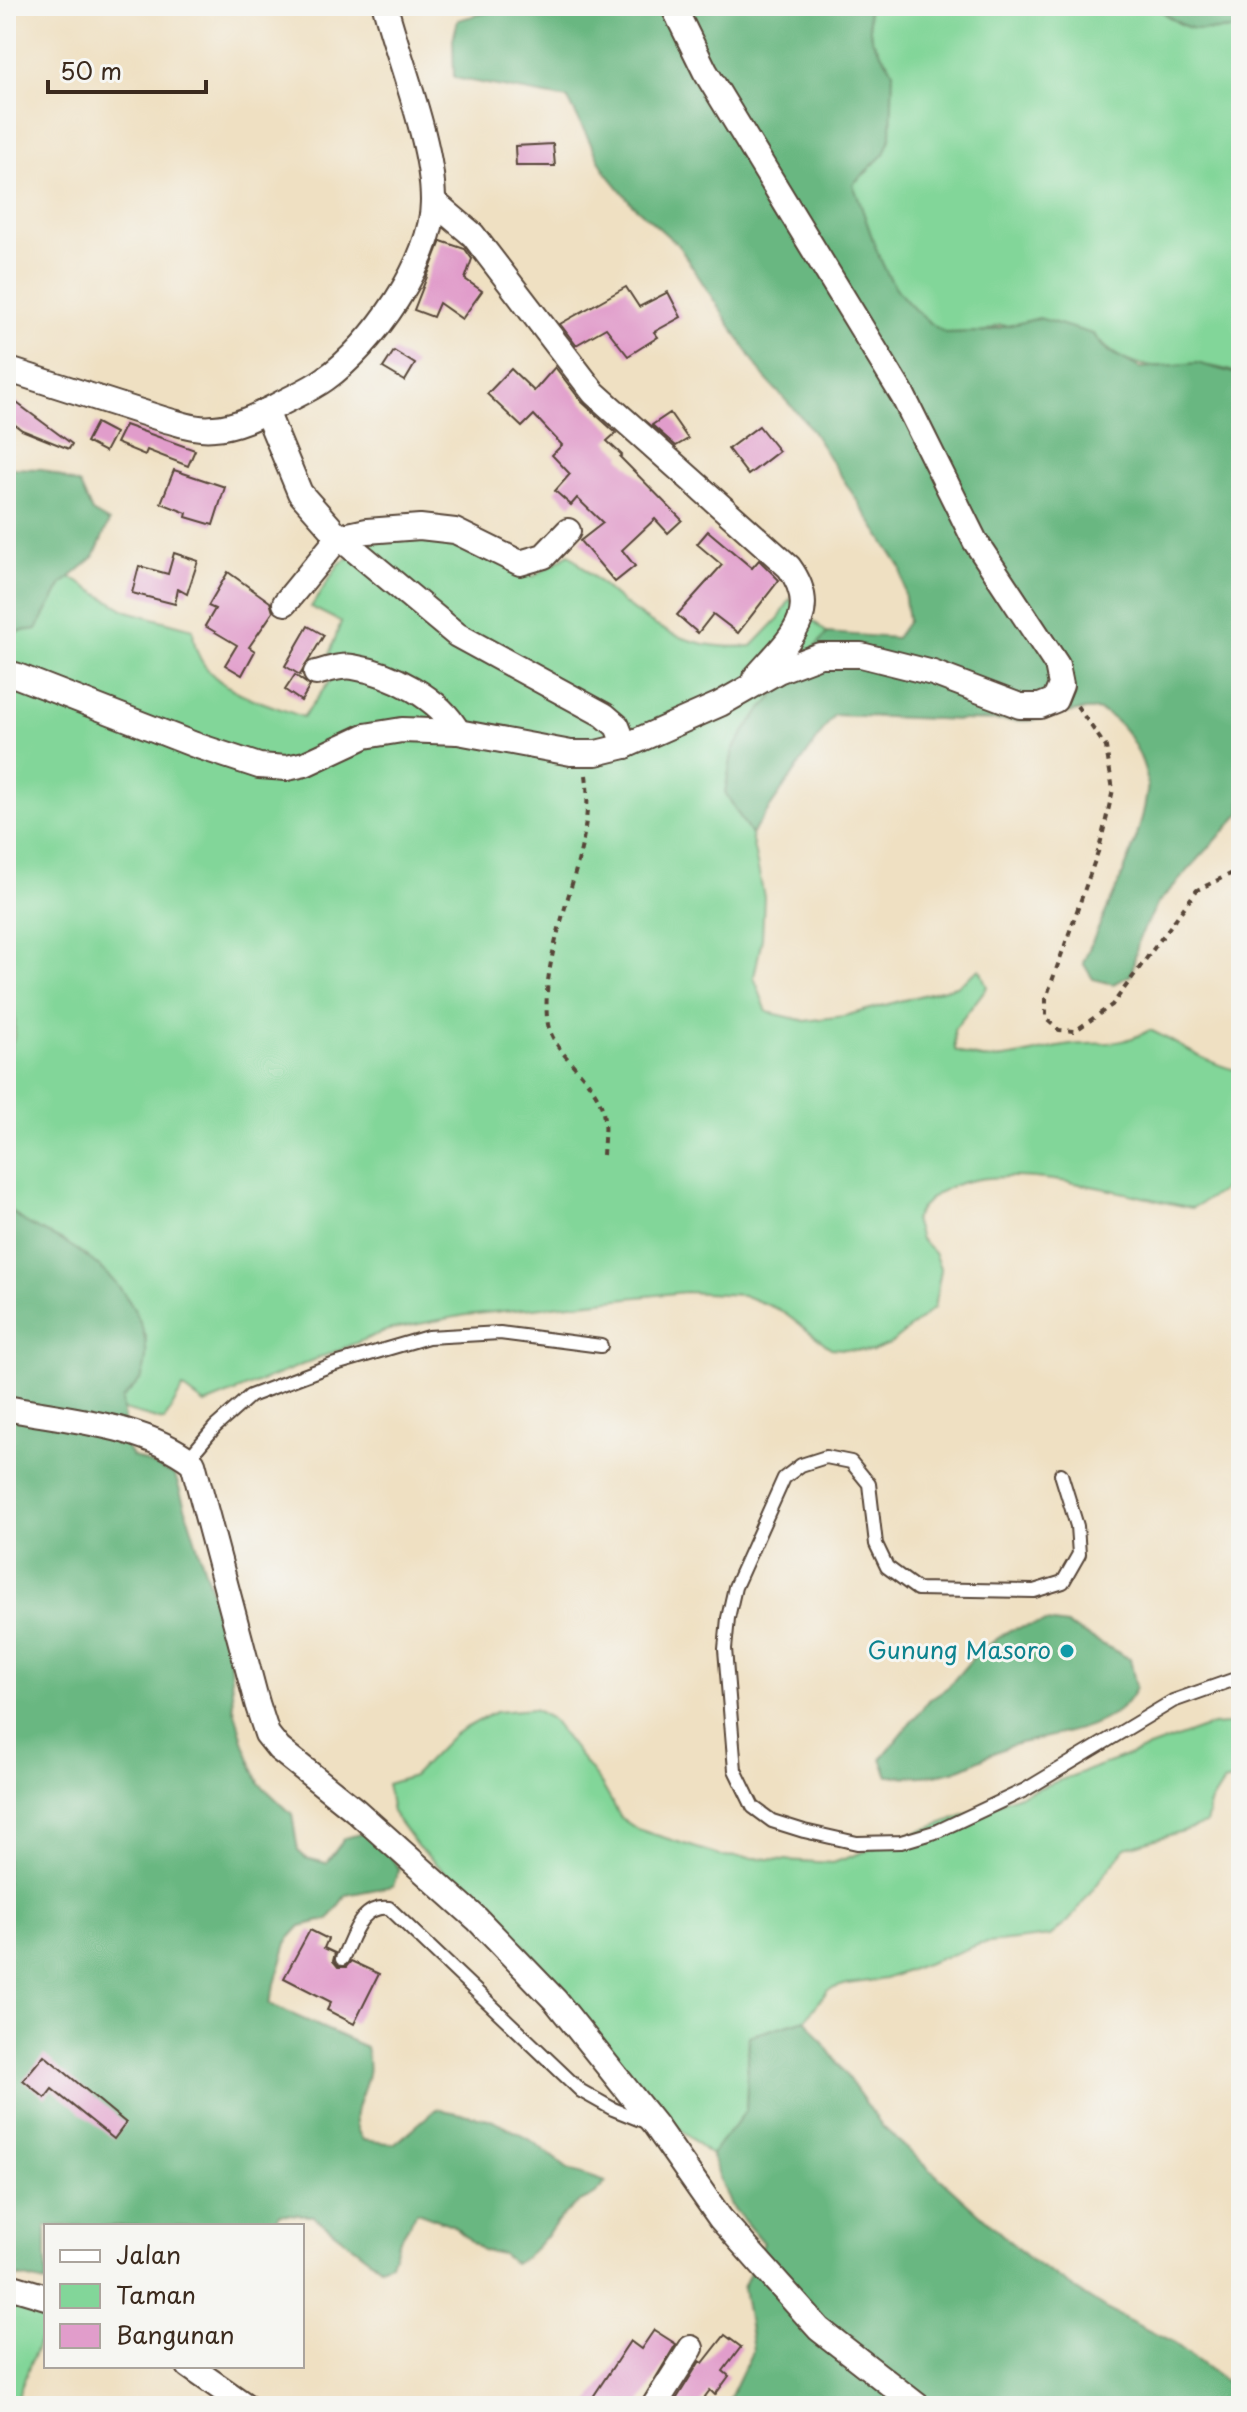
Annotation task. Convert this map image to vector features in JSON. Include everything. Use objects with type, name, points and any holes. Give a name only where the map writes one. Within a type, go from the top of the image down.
[{"type":"street","points":[[6,369],[193,427],[217,428],[266,411],[323,380],[375,329],[417,263],[431,224],[433,201],[429,169],[385,6]]},
{"type":"street","points":[[6,676],[15,675],[195,745],[259,766],[287,768],[305,764],[381,731],[458,732],[583,753],[625,746],[745,690],[778,671],[820,655],[876,658],[933,673],[1020,706],[1040,706],[1055,700],[1061,685],[1057,665],[975,541],[903,396],[705,71],[673,6]]},
{"type":"street","points":[[433,201],[473,235],[594,393],[789,567],[803,586],[805,607],[797,629],[745,690]]},
{"type":"street","points":[[266,411],[300,493],[339,537],[457,635],[604,715],[617,726],[625,746]]},
{"type":"street","points":[[285,603],[339,537],[386,529],[455,531],[514,562],[529,563],[544,556],[568,531]]},
{"type":"street","points":[[316,673],[353,667],[390,679],[448,713],[458,732]]},
{"type":"street","points":[[6,1408],[131,1433],[174,1448],[193,1463],[267,1734],[310,1778],[355,1810],[477,1919],[555,2000],[655,2125],[720,2218],[819,2329],[918,2406]]},
{"type":"street","points":[[6,2285],[44,2296]]},
{"type":"street","points":[[654,2406],[691,2348]]},
{"type":"street","points":[[192,2368],[246,2406]]},
{"type":"lane","points":[[188,1459],[215,1427],[250,1396],[332,1365],[428,1337],[500,1333],[601,1346]]},
{"type":"lane","points":[[1061,1474],[1077,1526],[1079,1554],[1063,1582],[1034,1591],[917,1589],[887,1567],[876,1544],[869,1484],[851,1462],[826,1457],[801,1465],[784,1478],[735,1587],[725,1649],[735,1770],[753,1807],[772,1821],[804,1831],[857,1843],[901,1842],[938,1831],[1025,1790],[1173,1701],[1241,1677]]},
{"type":"lane","points":[[342,1959],[364,1914],[379,1907],[389,1908],[581,2091],[613,2109],[655,2125]]},
{"type":"path","points":[[1061,685],[1106,747],[1113,790],[1099,849],[1046,998],[1046,1019],[1059,1030],[1075,1031],[1112,1005],[1197,890],[1241,869]]},
{"type":"path","points":[[583,753],[588,792],[584,827],[548,983],[547,1021],[561,1052],[585,1076],[600,1102],[605,1128],[603,1155]]},
{"type":"green space","points":[[510,6],[867,6],[871,38],[893,71],[891,136],[884,154],[853,184],[884,268],[907,302],[923,318],[945,333],[983,332],[1039,318],[1093,334],[1106,350],[1140,368],[1197,363],[1241,375],[1241,813],[1158,903],[1139,938],[1131,975],[1113,984],[1093,979],[1083,963],[1129,858],[1147,792],[1140,756],[1125,731],[1105,713],[1086,710],[1023,721],[834,715],[751,835],[725,792],[733,750],[751,722],[827,633],[896,638],[908,621],[901,568],[806,422],[764,377],[678,245],[632,204],[605,171],[568,99],[454,78],[453,39],[458,20]]},
{"type":"green space","points":[[867,6],[1156,6],[1176,22],[1195,29],[1241,28],[1241,375],[1199,365],[1162,366],[1128,361],[1111,351],[1093,334],[1000,325],[983,332],[945,333],[923,318],[907,302],[884,268],[852,184],[868,171],[893,71],[871,38]]},
{"type":"green space","points":[[1156,6],[1241,6],[1241,28],[1195,29],[1176,22]]},
{"type":"green space","points":[[6,468],[43,469],[80,485],[92,512],[109,522],[94,557],[62,584],[37,629],[6,633]]},
{"type":"green space","points":[[379,539],[427,542],[475,550],[533,577],[569,554],[609,591],[651,622],[697,642],[723,646],[752,646],[780,617],[790,599],[827,633],[751,722],[733,750],[725,792],[751,835],[764,897],[762,938],[754,977],[767,1012],[805,1021],[844,1016],[956,986],[980,969],[987,987],[954,1030],[955,1050],[970,1056],[1013,1057],[1071,1045],[1120,1041],[1150,1030],[1207,1060],[1241,1071],[1241,1180],[1192,1208],[1042,1179],[1001,1177],[964,1182],[934,1196],[914,1220],[920,1239],[934,1253],[941,1270],[934,1308],[890,1344],[872,1351],[831,1348],[780,1310],[743,1295],[685,1292],[466,1315],[388,1330],[205,1404],[183,1388],[164,1421],[120,1409],[122,1399],[142,1378],[146,1336],[101,1270],[75,1250],[17,1219],[6,1205],[6,1060],[15,1024],[13,1006],[6,988],[6,633],[15,635],[68,576],[127,611],[193,629],[196,649],[204,665],[216,678],[248,697],[303,717],[332,678],[329,655],[341,622],[311,607],[339,564]]},
{"type":"green space","points":[[6,1205],[20,1218],[68,1244],[100,1268],[128,1300],[138,1318],[146,1356],[141,1379],[122,1399],[126,1447],[132,1456],[175,1475],[229,1647],[233,1705],[244,1744],[259,1783],[292,1814],[298,1851],[306,1858],[326,1863],[345,1838],[363,1833],[387,1852],[399,1868],[393,1886],[346,1895],[329,1919],[301,1926],[288,1940],[269,2004],[366,2047],[369,2070],[356,2114],[358,2131],[363,2140],[395,2144],[436,2109],[494,2120],[535,2143],[568,2169],[606,2182],[593,2196],[564,2214],[531,2252],[514,2264],[502,2254],[482,2250],[452,2225],[417,2212],[398,2242],[391,2263],[380,2267],[312,2215],[280,2214],[274,2224],[44,2224],[44,2283],[6,2274]]},
{"type":"green space","points":[[1046,1622],[1067,1625],[1130,1659],[1136,1687],[1127,1702],[1098,1723],[1007,1747],[953,1771],[926,1776],[888,1776],[881,1759],[930,1699],[948,1687],[977,1653],[1010,1630]]},
{"type":"green space","points":[[533,1709],[550,1718],[602,1785],[621,1818],[637,1829],[722,1856],[833,1863],[1212,1725],[1241,1723],[1241,1778],[1224,1782],[1210,1804],[1206,1824],[1125,1848],[1068,1922],[1050,1936],[980,1944],[885,1979],[828,1990],[806,2019],[749,2036],[746,2111],[711,2155],[667,2118],[524,1945],[418,1847],[392,1812],[387,1784],[413,1776],[454,1734],[495,1712]]},
{"type":"green space","points":[[806,2019],[883,2127],[1029,2259],[1106,2309],[1175,2344],[1241,2393],[1241,2406],[726,2406],[753,2350],[743,2288],[763,2243],[730,2204],[711,2155],[746,2111],[749,2036]]},
{"type":"green space","points":[[6,2304],[44,2314],[44,2328],[14,2406],[6,2406]]},
{"type":"building","points":[[553,144],[555,166],[516,166],[515,146]]},
{"type":"building","points":[[441,241],[465,249],[472,259],[465,279],[482,291],[462,319],[439,303],[433,317],[414,310]]},
{"type":"building","points":[[626,287],[639,307],[668,292],[681,317],[654,332],[658,337],[628,356],[606,328],[576,345],[560,324]]},
{"type":"building","points":[[394,351],[415,364],[405,381],[383,368]]},
{"type":"building","points":[[555,367],[582,402],[616,433],[607,441],[622,455],[620,457],[682,520],[668,533],[655,519],[622,550],[635,566],[615,582],[580,541],[603,523],[577,498],[571,505],[555,491],[570,474],[552,455],[562,445],[534,415],[522,427],[487,394],[511,369],[534,391]]},
{"type":"building","points":[[6,395],[72,444],[69,449],[22,430],[6,418]]},
{"type":"building","points":[[670,413],[688,439],[676,446],[652,425]]},
{"type":"building","points":[[96,423],[115,433],[105,452],[86,442]]},
{"type":"building","points":[[125,425],[195,450],[188,466],[147,450],[145,455],[116,443]]},
{"type":"building","points":[[759,426],[779,451],[748,475],[728,449]]},
{"type":"building","points":[[174,470],[225,487],[213,525],[186,517],[187,513],[161,503]]},
{"type":"building","points":[[708,531],[752,568],[759,560],[779,580],[738,633],[713,614],[698,633],[677,615],[722,565],[697,544]]},
{"type":"building","points":[[174,553],[198,561],[187,594],[178,589],[175,604],[132,593],[139,566],[168,574]]},
{"type":"building","points":[[228,572],[270,602],[273,612],[249,647],[255,651],[242,675],[225,665],[237,645],[205,626],[215,609],[208,606]]},
{"type":"building","points":[[308,626],[324,635],[300,675],[285,666]]},
{"type":"building","points":[[295,675],[310,686],[301,701],[285,690]]},
{"type":"building","points":[[310,1930],[328,1939],[324,1948],[335,1953],[333,1961],[338,1967],[346,1967],[351,1961],[379,1974],[354,2024],[327,2010],[331,2002],[284,1978]]},
{"type":"building","points":[[44,2055],[126,2123],[114,2139],[52,2089],[45,2098],[23,2080]]},
{"type":"building","points":[[654,2330],[676,2344],[639,2406],[587,2406],[630,2341],[641,2349]]},
{"type":"building","points":[[725,2335],[741,2347],[723,2371],[729,2376],[715,2395],[710,2390],[698,2406],[672,2406],[700,2361],[703,2363]]},
{"type":"place","name":"Gunung Masoro","points":[[1067,1651]]}]
